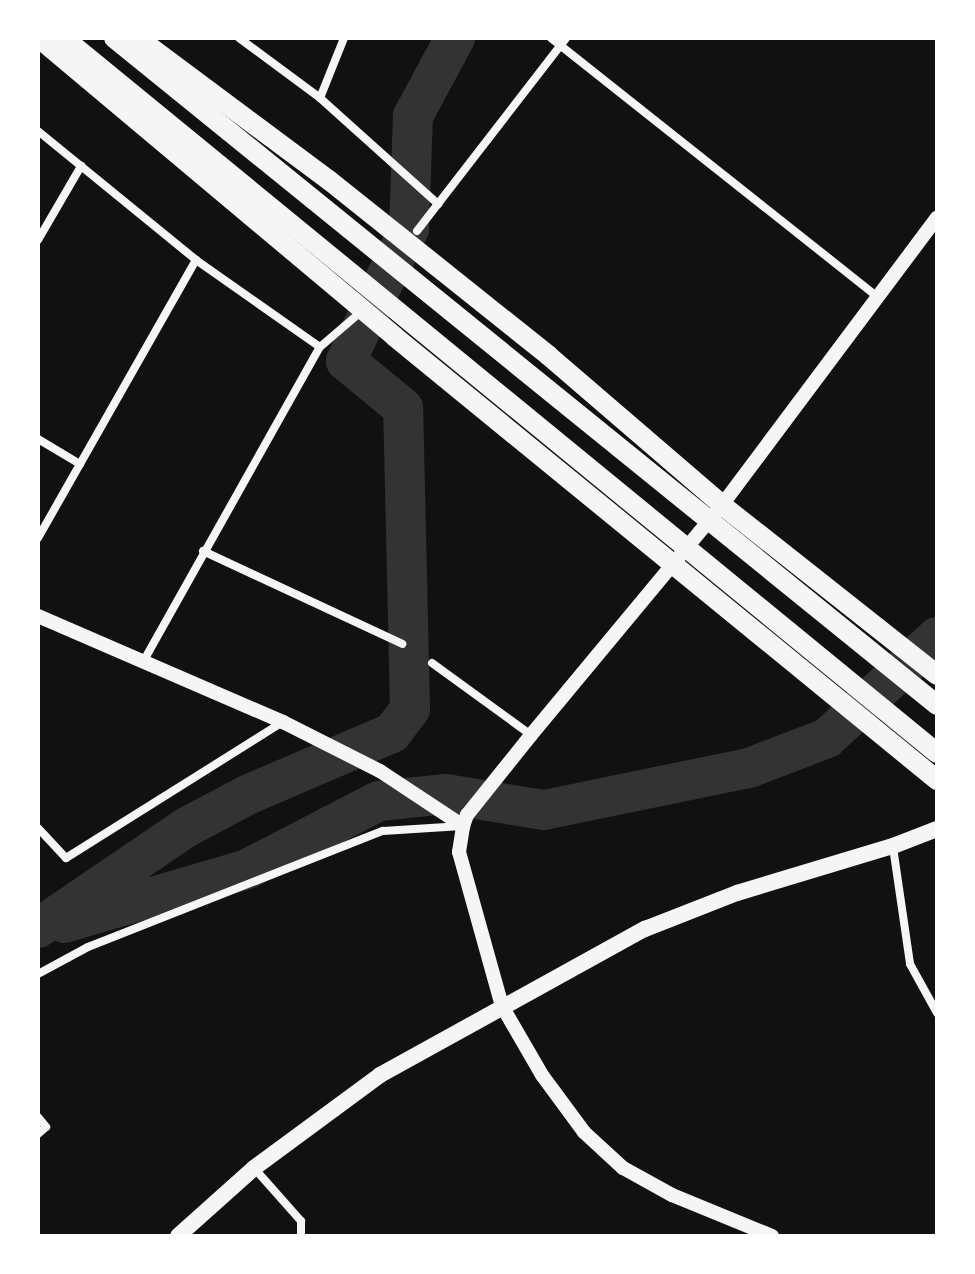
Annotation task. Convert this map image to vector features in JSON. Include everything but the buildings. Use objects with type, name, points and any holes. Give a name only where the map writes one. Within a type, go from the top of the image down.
[{"type":"highway","points":[[39,38],[937,780]]},
{"type":"highway","points":[[64,38],[937,753]]},
{"type":"highway","points":[[114,38],[937,705]]},
{"type":"highway","points":[[138,38],[330,181],[549,356],[722,505],[937,675]]},
{"type":"main road","points":[[178,1236],[254,1168],[380,1075],[645,929],[737,893],[893,846],[937,829]]},
{"type":"street","points":[[239,38],[320,98],[438,204]]},
{"type":"street","points":[[320,98],[344,38]]},
{"type":"street","points":[[551,38],[563,42],[880,298]]},
{"type":"street","points":[[417,231],[563,42]]},
{"type":"street","points":[[38,131],[196,260],[320,347]]},
{"type":"street","points":[[38,240],[81,166]]},
{"type":"street","points":[[772,1236],[672,1195],[623,1168],[584,1132],[542,1075],[502,1006],[459,852],[465,821],[489,788],[722,505],[935,226]]},
{"type":"street","points":[[38,538],[196,260]]},
{"type":"street","points":[[143,662],[320,347],[355,317]]},
{"type":"street","points":[[38,439],[80,464]]},
{"type":"street","points":[[203,551],[402,644]]},
{"type":"street","points":[[38,616],[283,722],[380,771],[465,821]]},
{"type":"street","points":[[432,663],[531,735]]},
{"type":"street","points":[[38,828],[66,858],[283,722]]},
{"type":"street","points":[[38,974],[88,947],[383,831],[465,821]]},
{"type":"street","points":[[893,846],[910,964],[937,1013]]},
{"type":"street","points":[[38,1117],[46,1127],[38,1134]]},
{"type":"street","points":[[254,1168],[301,1221],[301,1236]]},
{"type":"waterway","points":[[38,928],[185,828],[247,795],[392,733],[410,709],[403,408],[346,361],[409,229],[413,116],[455,38]]},
{"type":"waterway","points":[[64,923],[247,869],[379,801],[446,794],[544,810],[749,768],[827,738],[937,637]]}]
